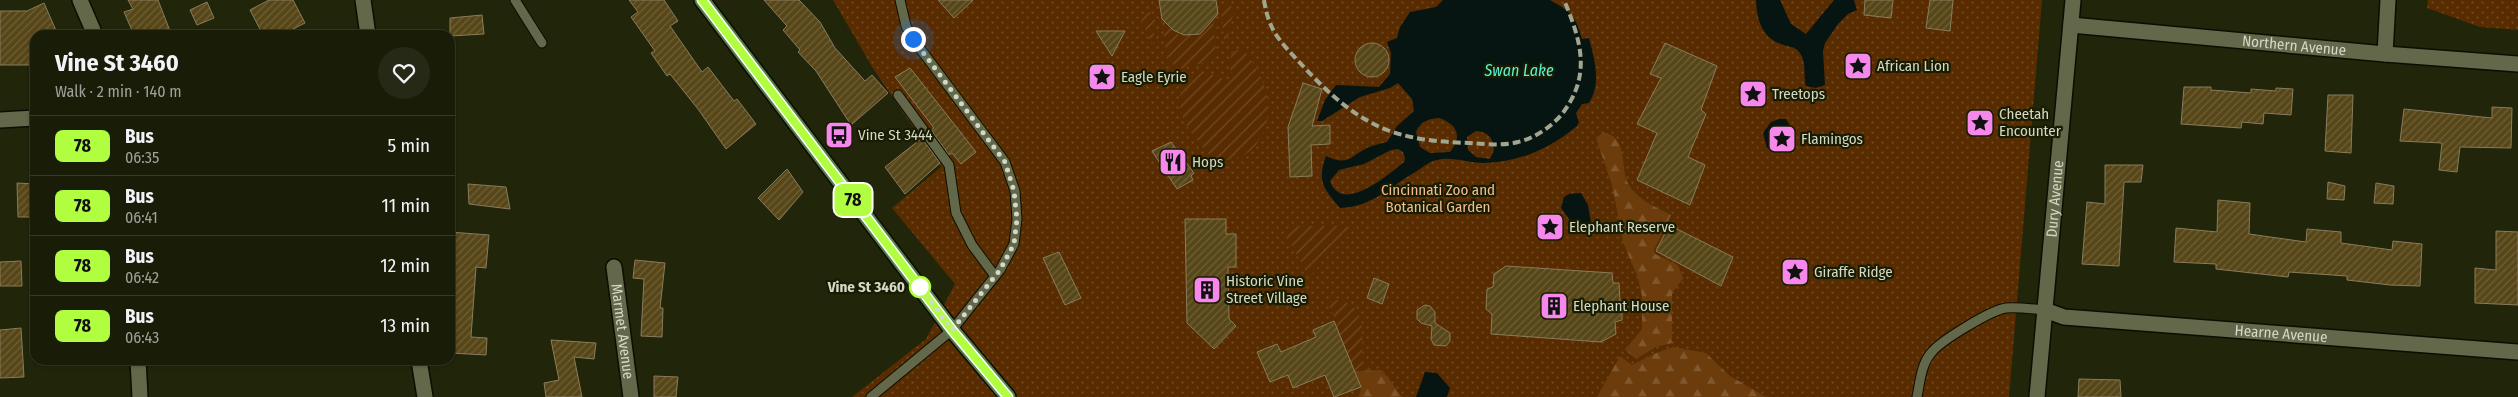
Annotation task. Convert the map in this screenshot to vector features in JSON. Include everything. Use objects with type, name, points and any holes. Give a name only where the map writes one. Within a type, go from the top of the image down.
[{"type":"main road","points":[[702,0],[952,330],[1008,397]]},
{"type":"street","points":[[80,0],[93,30]]},
{"type":"street","points":[[363,0],[367,30]]},
{"type":"street","name":"Dury Avenue","points":[[2037,397],[2073,0]]},
{"type":"street","points":[[2385,54],[2388,0]]},
{"type":"street","name":"Northern Avenue","points":[[2070,25],[2385,54],[2518,64]]},
{"type":"street","points":[[0,120],[30,118]]},
{"type":"street","name":"Marmet Avenue","points":[[614,267],[631,397]]},
{"type":"street","name":"Hearne Avenue","points":[[2045,310],[2064,317],[2518,352]]},
{"type":"street","points":[[138,365],[140,397]]},
{"type":"street","points":[[420,365],[425,397]]},
{"type":"lane","points":[[515,0],[542,43]]},
{"type":"lane","points":[[871,397],[952,330],[995,276],[1014,244],[1017,219],[1014,191],[1005,162],[913,39],[906,26],[900,0]]},
{"type":"lane","points":[[898,95],[949,165],[956,213],[972,245],[995,276]]},
{"type":"lane","points":[[1917,397],[1924,364],[1931,352],[1948,340],[1990,312],[2007,308],[2045,310]]},
{"type":"green space","name":"Cincinnati Zoo and Botanical Garden","points":[[833,0],[2042,0],[2009,397],[852,397],[926,339],[955,284],[892,208],[941,167],[874,70]]},
{"type":"green space","points":[[2428,0],[2518,0],[2518,30],[2480,27],[2427,8]]},
{"type":"green space","points":[[1228,5],[1234,11],[1225,47],[1221,11],[1224,6]]},
{"type":"green space","points":[[1146,12],[1150,12],[1155,19],[1153,45],[1141,20]]},
{"type":"green space","points":[[1162,20],[1180,36],[1202,33],[1213,21],[1216,52],[1207,62],[1179,69],[1167,60]]},
{"type":"green space","points":[[1243,49],[1258,72],[1267,96],[1267,121],[1263,134],[1255,146],[1248,152],[1240,157],[1218,160],[1207,152],[1184,121],[1181,112],[1180,95],[1188,77],[1208,74],[1227,81],[1234,76],[1229,67],[1230,59],[1233,51]]},
{"type":"green space","points":[[1607,133],[1614,137],[1621,149],[1624,171],[1629,185],[1637,195],[1648,203],[1671,215],[1654,250],[1655,254],[1678,265],[1683,278],[1672,293],[1672,343],[1656,347],[1636,359],[1625,350],[1642,329],[1642,296],[1638,278],[1623,242],[1612,185],[1596,138],[1601,134]]},
{"type":"green space","points":[[1295,226],[1343,226],[1347,228],[1349,235],[1327,255],[1313,273],[1308,275],[1286,235],[1288,228]]},
{"type":"green space","points":[[1336,300],[1347,303],[1359,315],[1363,363],[1373,370],[1354,371],[1329,304]]},
{"type":"green space","points":[[1673,347],[1706,353],[1730,376],[1766,397],[1597,397],[1620,356],[1632,365]]},
{"type":"green space","points":[[1382,370],[1402,397],[1359,397],[1361,387],[1354,371]]},
{"type":"water","name":"Swan Lake","points":[[1443,0],[1550,0],[1572,15],[1582,39],[1589,38],[1596,70],[1593,95],[1589,103],[1582,104],[1576,113],[1579,122],[1577,126],[1545,148],[1522,157],[1497,162],[1478,163],[1448,159],[1434,161],[1372,200],[1352,207],[1340,208],[1323,184],[1322,172],[1326,156],[1333,159],[1348,160],[1369,147],[1387,142],[1397,126],[1414,111],[1412,99],[1398,83],[1390,88],[1360,97],[1322,121],[1317,121],[1325,100],[1336,85],[1379,87],[1390,74],[1391,53],[1387,42],[1397,38],[1400,27],[1410,12],[1436,7]],"holes":[[[1439,118],[1454,127],[1457,136],[1456,141],[1450,152],[1430,153],[1420,147],[1416,132],[1425,121]],[[1476,131],[1490,136],[1494,150],[1490,159],[1476,157],[1468,150],[1467,137]],[[1398,149],[1403,152],[1404,162],[1366,189],[1344,194],[1336,190],[1330,181],[1339,170],[1364,164],[1391,150]]]},
{"type":"water","points":[[1756,0],[1780,0],[1791,24],[1806,34],[1834,0],[1854,0],[1857,10],[1848,14],[1838,24],[1825,43],[1823,51],[1825,85],[1816,88],[1806,86],[1804,64],[1801,56],[1797,50],[1774,41],[1769,37],[1761,27]]},
{"type":"water","points":[[1786,119],[1792,129],[1783,147],[1776,150],[1767,148],[1763,133],[1771,122]]},
{"type":"water","points":[[1581,193],[1588,205],[1591,223],[1572,223],[1561,208],[1564,197],[1569,194]]},
{"type":"water","points":[[1425,372],[1437,373],[1450,388],[1447,397],[1416,397]]},
{"type":"building","points":[[128,0],[158,0],[170,30],[132,30],[124,12],[133,9]]},
{"type":"building","points":[[269,0],[293,0],[305,23],[291,30],[260,30],[250,10]]},
{"type":"building","points":[[629,0],[664,0],[678,21],[670,26],[702,72],[708,67],[734,101],[737,99],[756,124],[726,149],[698,109],[670,74],[667,76],[651,53],[655,51],[631,17],[638,12]]},
{"type":"building","points":[[764,0],[799,0],[820,22],[835,48],[865,81],[872,75],[888,93],[851,125],[816,71],[798,52],[800,50],[783,30],[787,26]]},
{"type":"building","points":[[938,0],[973,0],[954,18]]},
{"type":"building","points":[[1159,0],[1216,0],[1218,14],[1200,34],[1184,35],[1173,30],[1162,19]]},
{"type":"building","points":[[1865,0],[1893,0],[1891,18],[1864,15]]},
{"type":"building","points":[[1930,0],[1953,0],[1950,31],[1926,28]]},
{"type":"building","points":[[207,2],[214,18],[197,25],[190,10]]},
{"type":"building","points":[[44,3],[56,30],[30,30],[30,65],[0,65],[0,11],[27,11]]},
{"type":"building","points":[[482,15],[484,34],[455,36],[455,30],[450,30],[450,18]]},
{"type":"building","points":[[1096,31],[1125,31],[1112,56]]},
{"type":"building","points":[[1372,43],[1379,44],[1384,48],[1388,53],[1388,67],[1384,72],[1379,76],[1372,77],[1365,76],[1360,72],[1356,67],[1355,60],[1356,53],[1360,48],[1365,44]]},
{"type":"building","points":[[1665,43],[1717,66],[1701,110],[1706,114],[1688,157],[1705,165],[1690,205],[1637,180],[1657,133],[1637,124],[1661,78],[1650,74]]},
{"type":"building","points":[[910,68],[976,152],[961,164],[952,153],[949,155],[931,130],[934,128],[895,77]]},
{"type":"building","points":[[1303,83],[1322,89],[1312,126],[1330,125],[1330,144],[1311,145],[1312,176],[1290,177],[1288,127]]},
{"type":"building","points":[[2184,87],[2211,87],[2211,90],[2251,93],[2251,89],[2276,91],[2276,88],[2293,89],[2291,115],[2264,113],[2263,124],[2242,122],[2241,128],[2181,124]]},
{"type":"building","points":[[2328,95],[2353,95],[2351,153],[2325,151]]},
{"type":"building","points":[[2492,107],[2512,108],[2511,148],[2460,147],[2457,172],[2439,170],[2442,143],[2400,141],[2404,109],[2492,118]]},
{"type":"building","points":[[922,138],[940,163],[905,194],[885,167]]},
{"type":"building","name":"Hops","points":[[1171,142],[1194,173],[1191,176],[1193,180],[1177,189],[1152,151]]},
{"type":"building","points":[[2105,165],[2143,165],[2141,182],[2124,182],[2119,266],[2082,264],[2087,202],[2105,204]]},
{"type":"building","points":[[787,169],[803,192],[779,220],[758,198]]},
{"type":"building","points":[[2328,182],[2345,186],[2344,200],[2327,199]]},
{"type":"building","points":[[17,183],[30,184],[30,217],[18,217]]},
{"type":"building","points":[[2376,183],[2394,186],[2393,204],[2374,203]]},
{"type":"building","points":[[468,184],[506,187],[510,209],[469,204]]},
{"type":"building","points":[[2218,200],[2250,203],[2249,234],[2306,242],[2307,229],[2341,232],[2341,243],[2392,250],[2393,241],[2422,244],[2420,286],[2390,285],[2347,280],[2347,276],[2289,272],[2288,277],[2216,269],[2216,264],[2174,262],[2176,228],[2217,232]]},
{"type":"building","name":"Historic Vine Street Village","points":[[1185,219],[1226,219],[1226,234],[1236,234],[1236,267],[1228,267],[1229,319],[1236,326],[1214,349],[1187,323]]},
{"type":"building","points":[[1669,225],[1733,257],[1721,286],[1656,251]]},
{"type":"building","points":[[2496,231],[2518,232],[2518,305],[2475,303],[2475,268],[2496,270]]},
{"type":"building","points":[[455,232],[489,235],[486,268],[476,267],[471,337],[487,338],[486,355],[455,353]]},
{"type":"building","points":[[1059,252],[1081,298],[1065,305],[1043,258]]},
{"type":"building","points":[[635,260],[665,263],[660,308],[663,308],[662,337],[641,336],[644,279],[633,278]]},
{"type":"building","points":[[21,261],[22,286],[0,286],[0,262]]},
{"type":"building","name":"Elephant House","points":[[1506,266],[1612,273],[1613,283],[1619,283],[1620,301],[1622,301],[1622,320],[1615,322],[1616,334],[1601,342],[1491,334],[1492,314],[1486,309],[1487,289],[1493,287],[1494,274]]},
{"type":"building","points":[[1374,278],[1389,284],[1382,304],[1367,298]]},
{"type":"building","points":[[1425,305],[1430,306],[1435,312],[1435,323],[1450,333],[1450,341],[1446,346],[1434,345],[1431,339],[1432,326],[1421,323],[1417,319],[1417,310]]},
{"type":"building","points":[[1334,321],[1361,387],[1334,397],[1325,375],[1293,388],[1288,375],[1270,382],[1257,352],[1277,344],[1281,352],[1316,337],[1313,330]]},
{"type":"building","points":[[21,328],[24,377],[0,378],[0,330]]},
{"type":"building","points":[[551,340],[596,343],[594,359],[574,357],[582,397],[546,397],[544,383],[559,380]]},
{"type":"building","points":[[654,376],[678,377],[676,397],[654,397]]},
{"type":"building","points":[[2079,379],[2120,380],[2121,397],[2078,397]]},
{"type":"railway","points":[[1264,0],[1272,28],[1281,42],[1330,93],[1363,118],[1387,130],[1417,138],[1448,142],[1494,144],[1518,142],[1536,135],[1558,119],[1571,100],[1577,86],[1581,58],[1575,30],[1564,0]]},
{"type":"bus line","name":"78","points":[[702,0],[952,330],[1008,397]]},
{"type":"place","name":"African Lion","points":[[1858,66]]},
{"type":"place","name":"Eagle Eyrie","points":[[1102,77]]},
{"type":"place","name":"Treetops","points":[[1753,94]]},
{"type":"place","name":"Cheetah Encounter","points":[[1980,123]]},
{"type":"place","name":"Vine St 3444","points":[[839,135]]},
{"type":"place","name":"Flamingos","points":[[1782,139]]},
{"type":"place","name":"Hops","points":[[1173,162]]},
{"type":"place","name":"Elephant Reserve","points":[[1550,227]]},
{"type":"place","name":"Giraffe Ridge","points":[[1795,272]]},
{"type":"place","name":"Vine St 3460","points":[[920,287]]},
{"type":"place","name":"Historic Vine Street Village","points":[[1207,290]]},
{"type":"place","name":"Elephant House","points":[[1554,306]]},
{"type":"route","points":[[913,39],[1005,162],[1014,191],[1017,219],[1014,244],[1000,270],[952,330],[920,287]]}]
